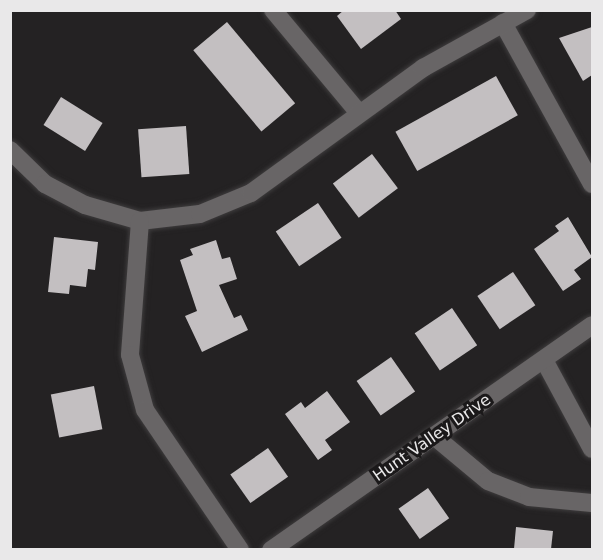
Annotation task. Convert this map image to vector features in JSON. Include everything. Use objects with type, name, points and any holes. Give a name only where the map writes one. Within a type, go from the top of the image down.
[{"type":"street","points":[[273,10],[358,112]]},
{"type":"street","points":[[10,150],[45,184],[85,205],[140,221],[200,214],[251,194],[358,112],[423,68],[526,10]]},
{"type":"street","points":[[502,23],[592,184]]},
{"type":"street","points":[[140,221],[130,355],[145,410],[240,549]]},
{"type":"street","name":"Hunt Valley Drive","points":[[272,549],[592,325]]},
{"type":"street","points":[[544,360],[592,449]]},
{"type":"street","points":[[434,436],[488,480],[529,497],[592,502]]},
{"type":"building","points":[[344,10],[395,10],[401,19],[361,49],[337,16]]},
{"type":"building","points":[[227,22],[295,103],[261,131],[193,50]]},
{"type":"building","points":[[592,27],[592,75],[583,81],[559,38]]},
{"type":"building","points":[[496,76],[518,115],[417,171],[395,132]]},
{"type":"building","points":[[61,97],[103,123],[85,151],[44,125]]},
{"type":"building","points":[[186,126],[189,174],[141,177],[138,129]]},
{"type":"building","points":[[372,154],[398,188],[359,218],[333,183]]},
{"type":"building","points":[[318,203],[341,238],[299,266],[276,232]]},
{"type":"building","points":[[568,217],[592,257],[574,270],[581,279],[563,291],[534,249],[559,231],[555,226]]},
{"type":"building","points":[[54,237],[98,242],[95,270],[88,269],[86,287],[70,285],[69,294],[48,292]]},
{"type":"building","points":[[216,240],[222,259],[230,257],[237,279],[219,285],[234,318],[241,315],[248,330],[202,352],[185,316],[197,311],[180,260],[193,255],[190,249]]},
{"type":"building","points":[[513,272],[535,305],[500,329],[477,296]]},
{"type":"building","points":[[452,308],[477,345],[440,370],[415,333]]},
{"type":"building","points":[[391,357],[415,391],[381,415],[357,381]]},
{"type":"building","points":[[94,386],[102,429],[59,438],[51,394]]},
{"type":"building","points":[[327,391],[350,422],[325,440],[332,450],[318,460],[285,414],[301,402],[305,408]]},
{"type":"building","points":[[268,448],[288,477],[250,503],[230,474]]},
{"type":"building","points":[[428,488],[449,518],[420,539],[399,509]]},
{"type":"building","points":[[516,527],[553,531],[551,549],[514,549]]}]
